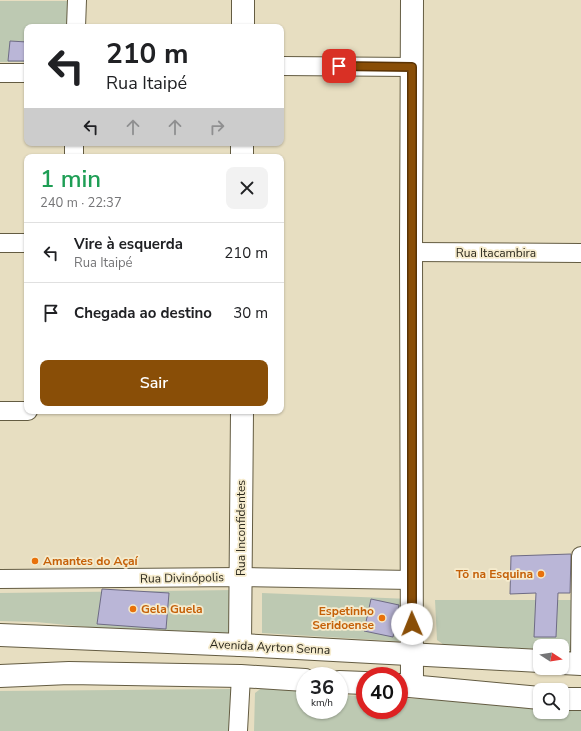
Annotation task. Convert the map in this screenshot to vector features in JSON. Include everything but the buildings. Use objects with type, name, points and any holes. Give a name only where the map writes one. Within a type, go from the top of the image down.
[{"type":"main road","points":[[243,0],[243,24]]},
{"type":"main road","points":[[408,675],[412,654],[412,0]]},
{"type":"main road","name":"Rua Inconfidentes","points":[[240,645],[242,414]]},
{"type":"main road","name":"Avenida Ayrton Senna","points":[[0,635],[240,645],[533,661]]},
{"type":"main road","points":[[0,676],[69,673],[241,676],[296,679]]},
{"type":"main road","points":[[408,685],[533,697]]},
{"type":"main road","points":[[569,699],[581,699]]},
{"type":"street","points":[[76,24],[77,0]]},
{"type":"street","points":[[284,66],[412,67]]},
{"type":"street","points":[[0,73],[24,73]]},
{"type":"street","points":[[0,243],[24,243]]},
{"type":"street","name":"Rua Itacambira","points":[[411,252],[581,253]]},
{"type":"street","points":[[0,411],[24,411]]},
{"type":"street","points":[[574,664],[581,556]]},
{"type":"street","name":"Rua Divinópolis","points":[[0,579],[241,577],[411,580]]},
{"type":"street","points":[[238,731],[241,676]]},
{"type":"green space","points":[[0,1],[69,1],[68,24],[24,24],[24,62],[0,62]]},
{"type":"green space","points":[[235,590],[234,641],[36,622],[0,621],[0,593]]},
{"type":"green space","points":[[262,593],[410,599],[409,642],[262,633]]},
{"type":"green space","points":[[435,600],[574,600],[579,650],[569,650],[569,639],[533,639],[533,649],[447,647],[437,640]]},
{"type":"green space","points":[[263,687],[296,690],[296,719],[348,719],[348,695],[356,696],[356,719],[408,719],[408,698],[533,704],[533,719],[569,719],[569,705],[581,705],[581,731],[254,731],[255,693]]},
{"type":"green space","points":[[232,689],[229,731],[0,731],[0,691]]},
{"type":"place","name":"Amantes do Açaí","points":[[35,561]]},
{"type":"place","name":"Tō na Esquina","points":[[541,574]]},
{"type":"place","name":"Gela Guela","points":[[133,609]]},
{"type":"place","name":"Espetinho Seridoense","points":[[382,618]]},
{"type":"route","points":[[339,66],[412,67],[412,624]]}]
